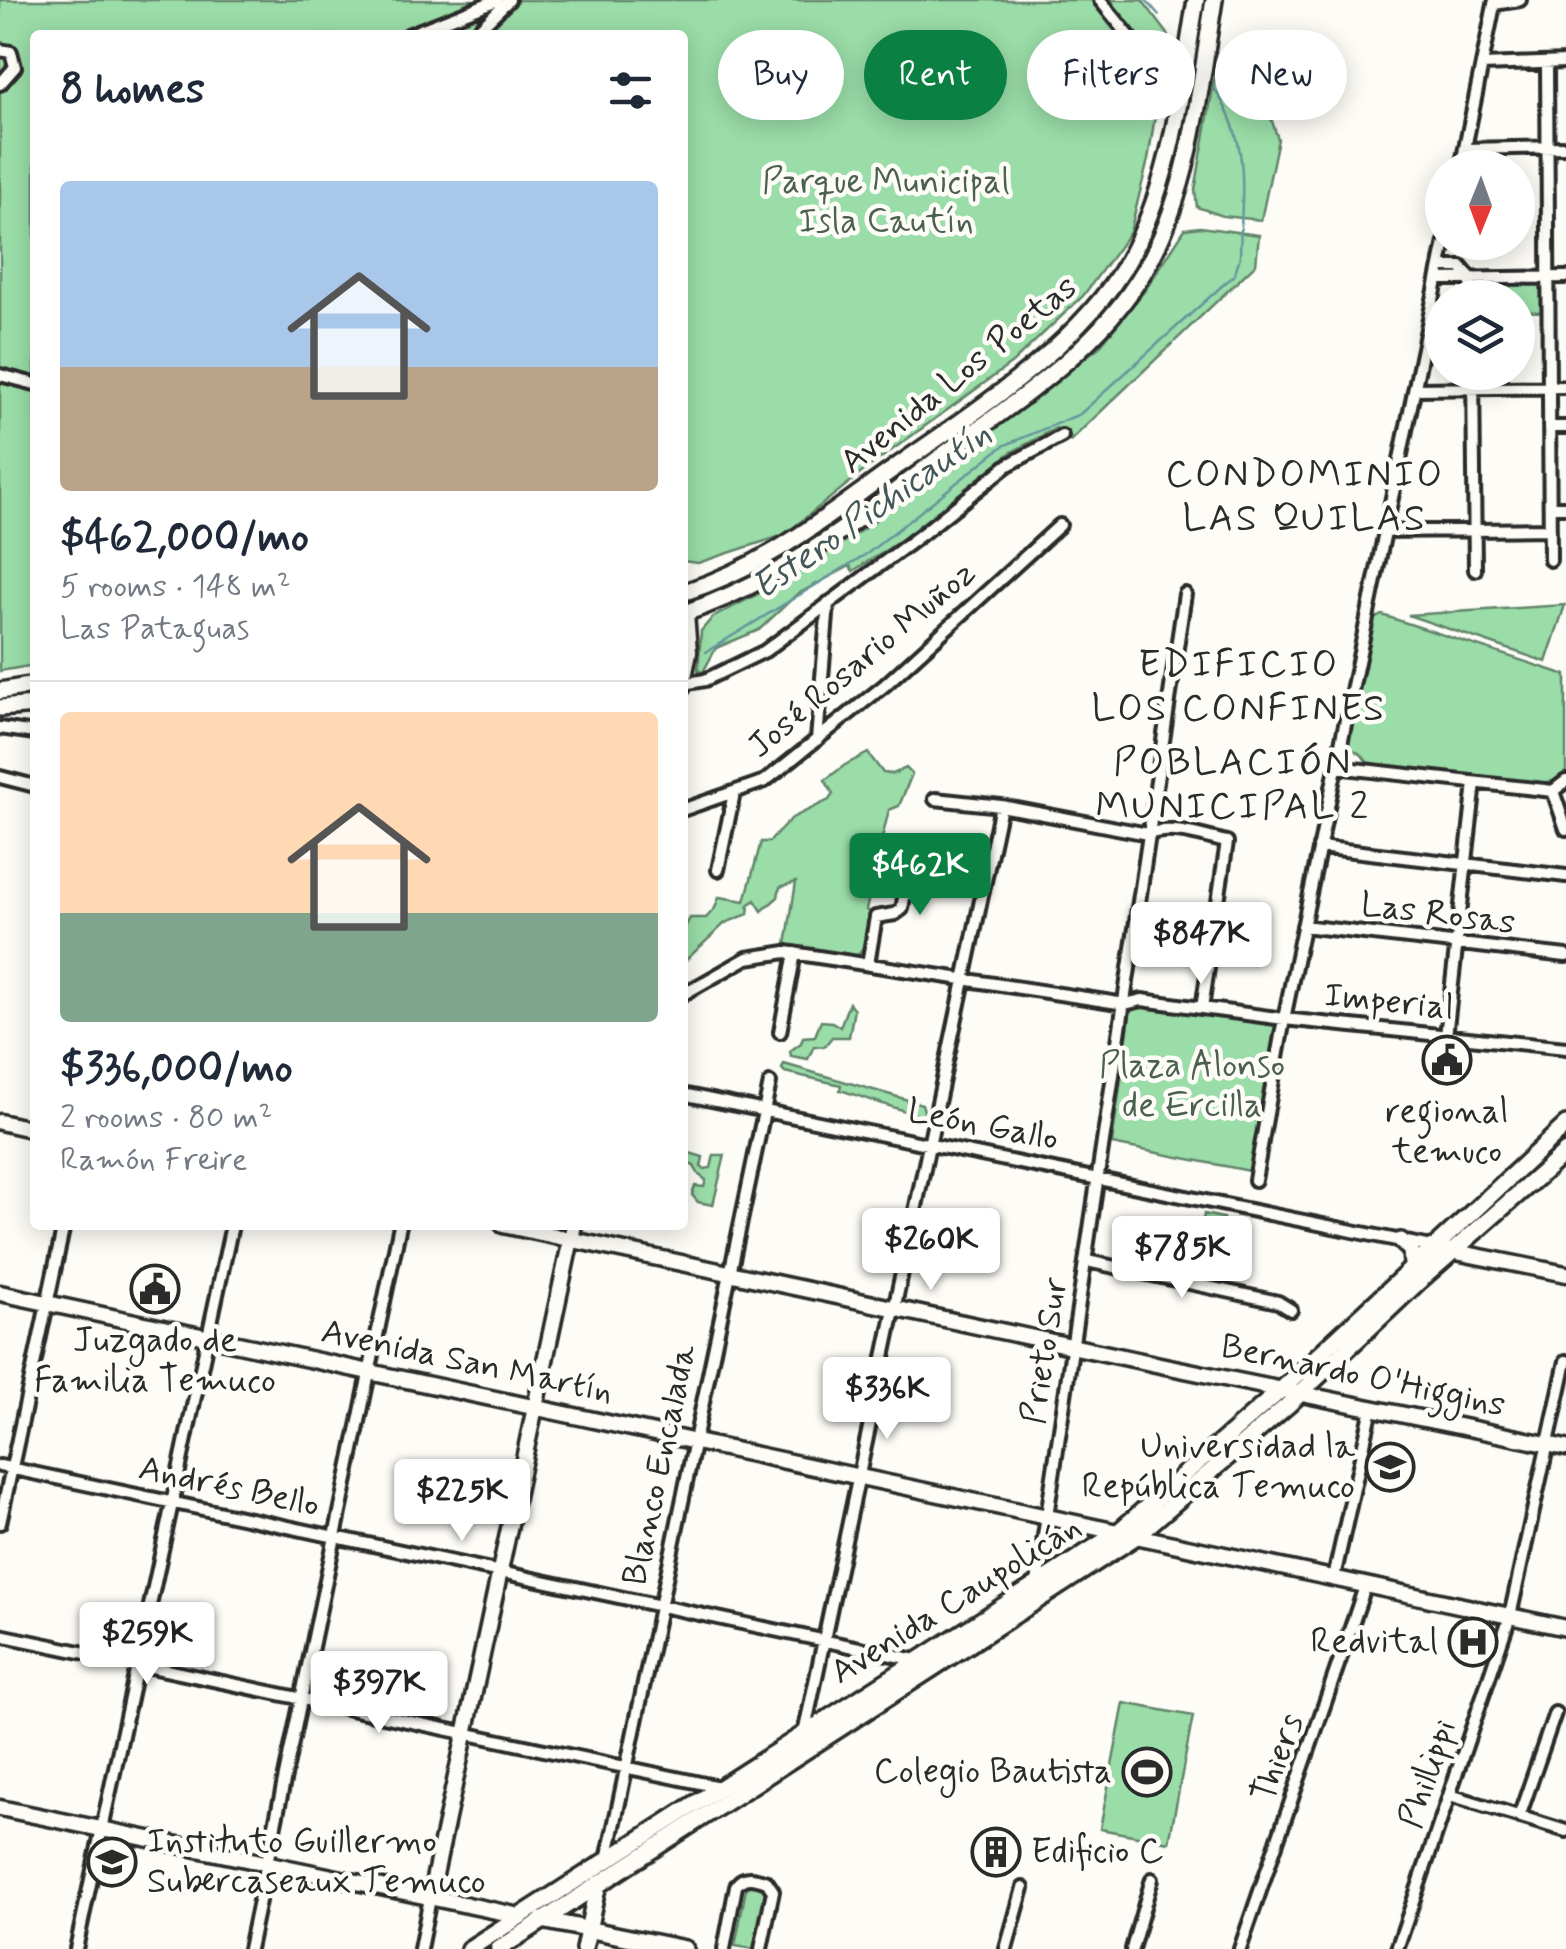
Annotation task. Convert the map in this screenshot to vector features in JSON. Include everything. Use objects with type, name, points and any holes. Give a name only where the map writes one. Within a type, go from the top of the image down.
[{"type":"main road","name":"Avenida Los Poetas","points":[[1190,30],[1196,0]]},
{"type":"main road","name":"Avenida Los Poetas","points":[[688,612],[762,582],[825,544],[1068,362],[1104,326],[1135,286],[1167,225],[1182,179],[1218,0]]},
{"type":"main road","name":"Avenida Los Poetas","points":[[688,590],[724,580],[764,560],[820,524],[1018,377],[1083,322],[1118,278],[1151,213],[1173,120]]},
{"type":"main road","points":[[688,609],[704,590],[724,580]]},
{"type":"main road","points":[[0,691],[30,686]]},
{"type":"main road","points":[[0,708],[30,705]]},
{"type":"main road","points":[[0,1122],[30,1129]]},
{"type":"main road","name":"Avenida Caupolicán","points":[[468,1949],[1117,1533],[1282,1389],[1412,1264],[1566,1125]]},
{"type":"main road","name":"Avenida Caupolicán","points":[[499,1949],[1136,1537],[1302,1393],[1566,1152]]},
{"type":"main road","points":[[430,1898],[573,1232]]},
{"type":"main road","name":"Bernardo O'Higgins","points":[[573,1232],[730,1274],[1566,1448]]},
{"type":"main road","points":[[1401,1240],[1412,1250],[1412,1264]]},
{"type":"main road","name":"León Gallo","points":[[1432,1247],[1565,1273]]},
{"type":"main road","name":"Avenida San Martín","points":[[0,1294],[1566,1628]]},
{"type":"main road","points":[[0,1808],[686,1949]]},
{"type":"main road","points":[[584,1949],[596,1886],[624,1849]]},
{"type":"street","points":[[421,30],[497,0]]},
{"type":"street","points":[[478,30],[509,0]]},
{"type":"street","points":[[1100,0],[1124,30]]},
{"type":"street","points":[[1520,0],[1494,2],[1465,149],[1566,147]]},
{"type":"street","points":[[0,50],[12,52],[16,67],[0,84]]},
{"type":"street","points":[[1482,65],[1566,62]]},
{"type":"street","points":[[1547,63],[1550,560]]},
{"type":"street","points":[[1255,1180],[1284,1019],[1441,260]]},
{"type":"street","points":[[1440,266],[1462,267],[1471,279]]},
{"type":"street","points":[[1438,279],[1566,277]]},
{"type":"street","points":[[0,375],[30,383]]},
{"type":"street","points":[[1535,388],[1566,387]]},
{"type":"street","points":[[1415,389],[1425,389]]},
{"type":"street","points":[[1473,390],[1475,570]]},
{"type":"street","points":[[1549,427],[1566,427]]},
{"type":"street","points":[[688,685],[749,660],[922,534],[1008,464],[1062,436]]},
{"type":"street","points":[[1550,508],[1566,507]]},
{"type":"street","name":"José Rosario Muñoz","points":[[688,808],[765,781],[885,684],[1060,526]]},
{"type":"street","points":[[1385,532],[1550,528]]},
{"type":"street","name":"Prieto Sur","points":[[1038,1582],[1185,594]]},
{"type":"street","points":[[817,740],[828,602]]},
{"type":"street","points":[[0,728],[30,732]]},
{"type":"street","points":[[1336,767],[1553,791],[1566,781]]},
{"type":"street","points":[[0,777],[30,785]]},
{"type":"street","points":[[1446,1036],[1475,783]]},
{"type":"street","points":[[1553,791],[1566,830]]},
{"type":"street","points":[[718,870],[734,793]]},
{"type":"street","points":[[935,800],[1001,806],[1148,834],[1160,830],[1228,842],[1202,1008]]},
{"type":"street","points":[[796,1756],[805,1732],[1001,806]]},
{"type":"street","points":[[868,964],[876,918],[902,910],[913,848]]},
{"type":"street","points":[[1320,848],[1566,876]]},
{"type":"street","name":"Las Rosas","points":[[1303,926],[1566,956]]},
{"type":"street","name":"Imperial","points":[[688,992],[747,958],[772,952],[795,953],[1126,1004],[1142,1000],[1566,1048]]},
{"type":"street","points":[[780,1032],[795,953]]},
{"type":"street","name":"Blanco Encalada","points":[[606,1860],[770,1082]]},
{"type":"street","name":"León Gallo","points":[[688,1095],[1432,1247]]},
{"type":"street","points":[[0,1523],[6,1468],[63,1230]]},
{"type":"street","points":[[76,1949],[231,1230]]},
{"type":"street","points":[[249,1949],[399,1230]]},
{"type":"street","points":[[1087,1261],[1278,1302],[1291,1310]]},
{"type":"street","name":"Phillippi","points":[[1397,1949],[1510,1616],[1566,1362]]},
{"type":"street","points":[[1334,1578],[1372,1408]]},
{"type":"street","name":"Andrés Bello","points":[[6,1468],[916,1660]]},
{"type":"street","name":"Thiers","points":[[1240,1949],[1366,1584]]},
{"type":"street","points":[[0,1636],[720,1787]]},
{"type":"street","points":[[1519,1817],[1554,1713]]},
{"type":"street","points":[[1450,1795],[1566,1831]]},
{"type":"street","points":[[724,1949],[736,1886],[748,1878],[768,1882],[773,1891],[761,1949]]},
{"type":"street","points":[[1132,1949],[1152,1878]]},
{"type":"street","points":[[1006,1949],[1022,1888]]},
{"type":"street","points":[[420,1949],[430,1898]]},
{"type":"green space","name":"Parque Municipal Isla Cautín","points":[[0,0],[1142,0],[1165,30],[1027,30],[1027,120],[1154,120],[1130,232],[1083,296],[1012,363],[870,466],[784,535],[698,563],[688,562],[688,30],[30,30],[30,666],[0,671]]},
{"type":"green space","points":[[1215,76],[1215,120],[1272,120],[1278,139],[1261,220],[1223,216],[1197,207],[1195,190]]},
{"type":"green space","points":[[1200,227],[1259,235],[1256,264],[1070,441],[1056,428],[1010,453],[900,541],[853,571],[850,566],[796,595],[759,630],[716,648],[703,672],[698,671],[701,631],[712,618],[796,574],[869,525],[1099,347],[1146,289],[1185,229]]},
{"type":"green space","points":[[1535,285],[1543,285],[1542,312],[1535,312]]},
{"type":"green space","points":[[1565,605],[1546,662],[1408,615]]},
{"type":"green space","points":[[1382,615],[1566,675],[1566,772],[1553,781],[1539,783],[1369,765],[1347,746],[1374,619]]},
{"type":"green space","points":[[868,753],[883,773],[893,774],[906,768],[912,774],[899,806],[889,810],[881,842],[873,849],[874,856],[861,872],[873,881],[866,910],[873,918],[862,950],[857,956],[786,945],[796,882],[780,887],[778,897],[762,911],[755,900],[749,905],[748,914],[725,923],[688,958],[690,918],[706,918],[719,897],[745,901],[761,842],[769,842],[792,818],[829,800],[833,794],[825,780]]},
{"type":"green space","points":[[849,1003],[854,1009],[849,1037],[832,1037],[824,1047],[814,1046],[808,1059],[791,1056],[790,1051],[803,1037],[815,1036],[821,1021],[840,1027]]},
{"type":"green space","name":"Plaza Alonso de Ercilla","points":[[1142,1006],[1278,1025],[1250,1171],[1112,1144],[1131,1008]]},
{"type":"green space","points":[[784,1064],[922,1104],[926,1118],[840,1090],[841,1085],[785,1072]]},
{"type":"green space","points":[[688,1152],[703,1157],[704,1169],[711,1168],[714,1155],[725,1155],[713,1205],[698,1202],[692,1195],[695,1186],[704,1187],[706,1180],[688,1163]]},
{"type":"green space","points":[[1204,1214],[1223,1218],[1210,1280],[1193,1277]]},
{"type":"green space","name":"Colegio Bautista","points":[[1124,1703],[1193,1716],[1169,1842],[1100,1829]]},
{"type":"green space","points":[[751,1885],[764,1888],[767,1893],[755,1949],[735,1946],[746,1889]]},
{"type":"waterway","name":"Estero Pichicautín","points":[[1146,0],[1159,15]]},
{"type":"waterway","name":"Estero Pichicautín","points":[[706,652],[868,553],[1003,446],[1080,414],[1234,275],[1240,257],[1242,166],[1233,125],[1210,82]]},
{"type":"place","name":"regional temuco","points":[[1447,1060]]},
{"type":"place","name":"Juzgado de Familia Temuco","points":[[155,1289]]},
{"type":"place","name":"Universidad la República Temuco","points":[[1390,1467]]},
{"type":"place","name":"Redvital","points":[[1473,1642]]},
{"type":"place","name":"Colegio Bautista","points":[[1147,1772]]},
{"type":"place","name":"Edificio C","points":[[996,1852]]},
{"type":"place","name":"Instituto Guillermo Subercaseaux Temuco","points":[[112,1862]]},
{"type":"district","name":"CONDOMINIO LAS QUILAS","points":[[1305,497]]},
{"type":"district","name":"EDIFICIO LOS CONFINES","points":[[1239,687]]},
{"type":"district","name":"POBLACIÓN MUNICIPAL 2","points":[[1233,784]]}]
